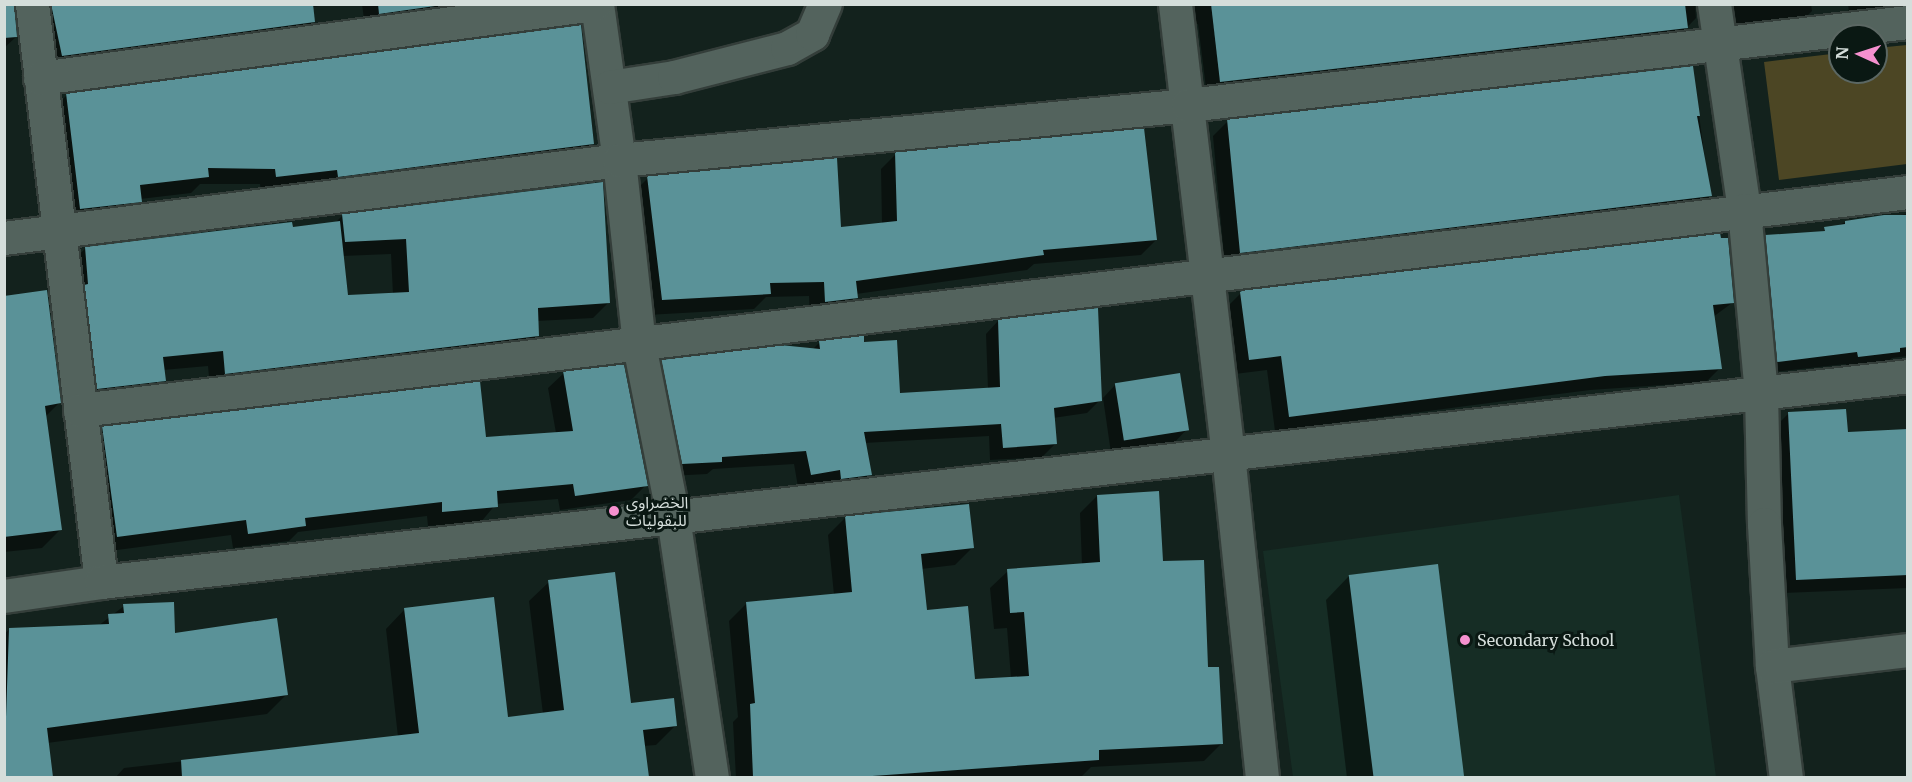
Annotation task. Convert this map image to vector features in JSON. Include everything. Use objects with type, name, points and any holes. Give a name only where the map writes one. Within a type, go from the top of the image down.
[{"type":"street","points":[[32,4],[101,582]]},
{"type":"street","points":[[40,78],[595,4],[619,160],[639,345],[673,517],[712,777]]},
{"type":"street","points":[[609,87],[674,77],[787,48],[812,34],[825,4]]},
{"type":"street","points":[[1174,4],[1188,105],[1228,454],[1262,777]]},
{"type":"street","points":[[1714,4],[1744,210],[1761,393],[1764,524],[1772,666],[1786,777]]},
{"type":"street","points":[[4,238],[619,160],[1188,105],[1908,22]]},
{"type":"street","points":[[80,410],[1908,192]]},
{"type":"street","points":[[4,596],[101,582],[1908,376]]},
{"type":"street","points":[[1772,666],[1908,650]]},
{"type":"shaded area","points":[[1907,45],[1907,164],[1779,180],[1764,62],[1828,54],[1828,84],[1888,84],[1888,47]]},
{"type":"shaded area","points":[[1679,495],[1716,777],[1293,777],[1263,551]]},
{"type":"building","points":[[4,4],[14,4],[17,37],[4,38]]},
{"type":"building","points":[[51,4],[313,4],[315,22],[62,56]]},
{"type":"building","points":[[378,4],[449,4],[379,14]]},
{"type":"building","points":[[1211,4],[1685,4],[1688,28],[1220,82]]},
{"type":"building","points":[[581,25],[594,144],[338,177],[337,170],[276,177],[275,169],[208,168],[209,177],[140,185],[142,202],[80,209],[66,93]]},
{"type":"building","points":[[1693,66],[1700,116],[1697,116],[1712,196],[1240,253],[1227,119]]},
{"type":"building","points":[[1144,128],[1157,240],[1043,250],[1044,255],[856,281],[858,298],[825,302],[824,282],[770,283],[771,294],[662,300],[647,176],[837,158],[841,227],[897,221],[895,152]]},
{"type":"building","points":[[603,182],[610,303],[538,308],[539,336],[225,374],[223,351],[163,357],[166,381],[97,389],[84,285],[88,284],[85,247],[292,222],[293,227],[340,221],[348,295],[409,292],[406,239],[345,242],[342,214]]},
{"type":"building","points":[[1884,215],[1908,215],[1908,347],[1900,348],[1900,352],[1858,357],[1857,352],[1777,362],[1765,235],[1825,231],[1824,227],[1845,224],[1845,221]]},
{"type":"building","points":[[1720,233],[1721,238],[1728,238],[1734,303],[1713,305],[1722,369],[1605,376],[1289,417],[1281,356],[1249,360],[1240,292],[1244,290]]},
{"type":"building","points":[[47,290],[61,403],[45,406],[62,530],[4,537],[4,296]]},
{"type":"building","points":[[1098,308],[1102,401],[1054,408],[1057,444],[1003,448],[1001,424],[864,432],[872,475],[841,479],[840,470],[811,475],[806,451],[722,457],[722,462],[682,464],[661,360],[780,345],[820,349],[819,341],[864,335],[864,342],[897,340],[900,393],[1000,387],[998,319]]},
{"type":"building","points":[[624,364],[648,486],[575,496],[573,484],[497,491],[498,507],[442,512],[442,502],[305,518],[306,526],[248,534],[246,520],[117,537],[102,426],[480,381],[486,437],[573,431],[563,371]]},
{"type":"building","points":[[1180,373],[1189,430],[1124,441],[1115,383]]},
{"type":"building","points":[[1846,409],[1848,432],[1908,429],[1908,575],[1796,580],[1788,412]]},
{"type":"building","points":[[1159,491],[1163,561],[1204,560],[1208,667],[1219,667],[1223,744],[1099,750],[1099,760],[858,777],[753,777],[750,704],[755,703],[746,602],[852,592],[845,516],[969,504],[974,548],[921,554],[927,610],[968,606],[975,679],[1029,676],[1024,612],[1010,613],[1007,569],[1100,562],[1097,495]]},
{"type":"building","points":[[1438,564],[1464,776],[1374,778],[1349,575]]},
{"type":"building","points":[[615,572],[631,703],[674,698],[677,726],[643,730],[649,777],[182,777],[181,760],[419,733],[404,608],[494,597],[508,717],[564,710],[548,580]]},
{"type":"building","points":[[174,602],[175,633],[277,618],[288,695],[47,728],[53,777],[4,777],[9,628],[109,624],[108,614],[124,613],[123,604]]},
{"type":"place","name":"الخضراوى للبقوليات","points":[[614,511]]},
{"type":"place","name":"Secondary School","points":[[1465,640]]}]
